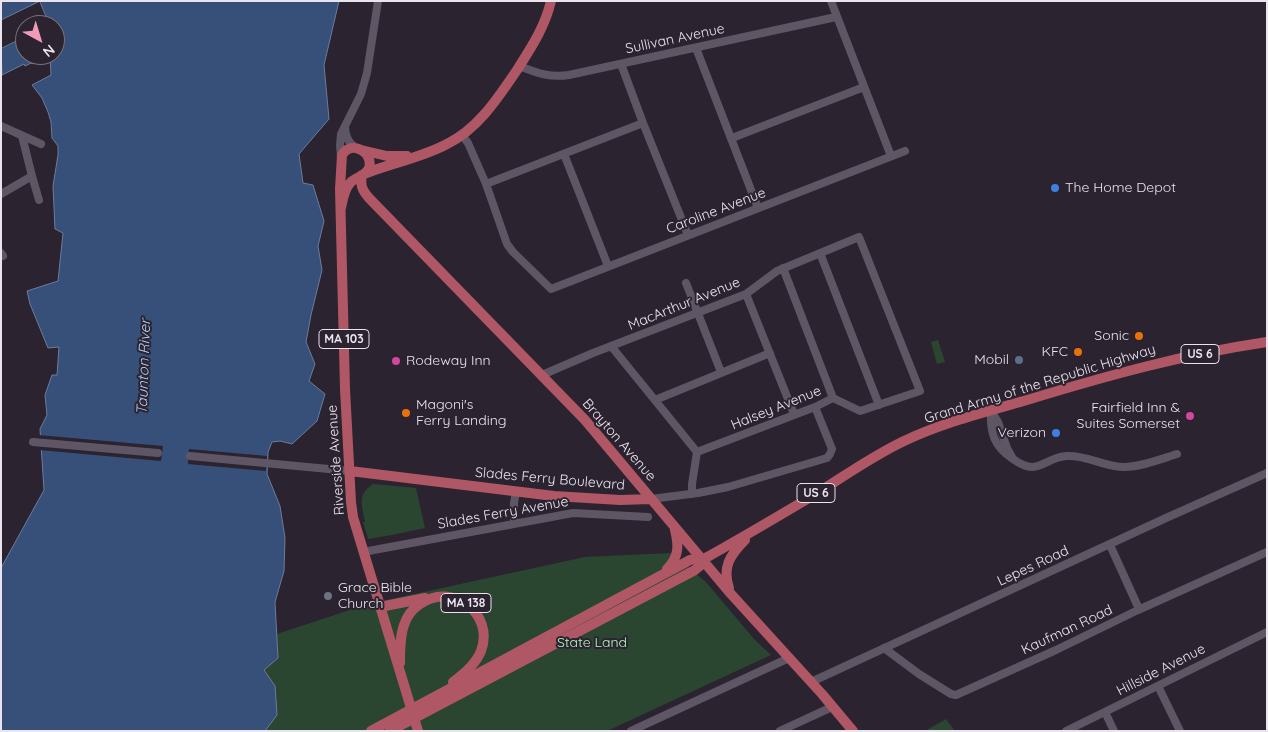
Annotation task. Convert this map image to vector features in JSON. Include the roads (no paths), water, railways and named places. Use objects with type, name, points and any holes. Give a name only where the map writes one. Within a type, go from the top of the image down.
[{"type":"main road","name":"MA 103","points":[[362,175],[446,145],[462,135],[479,120],[494,102],[534,43],[551,1]]},
{"type":"main road","points":[[350,148],[358,149],[370,162],[368,169],[362,175],[356,176],[350,173],[341,159],[345,150],[350,148]]},
{"type":"main road","name":"MA 103","points":[[358,149],[394,156],[423,154]]},
{"type":"main road","name":"Riverside Avenue","points":[[341,159],[340,189],[345,390],[353,517],[418,731]]},
{"type":"main road","name":"Riverside Avenue","points":[[341,208],[347,188],[351,182],[362,175]]},
{"type":"main road","name":"Brayton Avenue","points":[[362,175],[362,186],[368,198],[585,420],[731,594],[853,731]]},
{"type":"main road","name":"Grand Army of the Republic Highway","points":[[702,560],[894,446],[934,429],[1134,368],[1185,356],[1267,342]]},
{"type":"main road","name":"Slades Ferry Boulevard","points":[[350,471],[516,491],[604,499],[638,500],[651,498]]},
{"type":"main road","points":[[656,578],[669,568],[677,556],[678,546],[674,527]]},
{"type":"main road","points":[[731,594],[726,574],[728,562],[738,547],[755,530]]},
{"type":"main road","name":"US 6","points":[[371,731],[393,726],[432,703],[656,578],[690,560],[702,560],[701,565],[697,569],[432,703]]},
{"type":"main road","points":[[380,607],[436,596]]},
{"type":"main road","name":"MA 138","points":[[399,671],[402,635],[406,620],[411,611],[419,604],[436,596],[452,597],[461,600],[470,607],[480,619],[483,629],[480,652],[470,667],[432,703]]},
{"type":"street","name":"Riverside Avenue","points":[[341,159],[340,141],[342,130],[361,94],[365,80],[378,1]]},
{"type":"street","points":[[831,1],[891,156]]},
{"type":"street","name":"Sullivan Avenue","points":[[519,66],[539,74],[560,76],[836,17]]},
{"type":"street","points":[[696,48],[758,208]]},
{"type":"street","points":[[621,64],[688,235]]},
{"type":"street","points":[[732,138],[864,87]]},
{"type":"street","points":[[462,135],[468,143],[486,184],[643,124]]},
{"type":"street","points":[[346,125],[347,138],[358,149]]},
{"type":"street","points":[[1,126],[41,144]]},
{"type":"street","points":[[22,136],[39,200]]},
{"type":"street","name":"Caroline Avenue","points":[[486,184],[507,244],[551,288],[905,151]]},
{"type":"street","points":[[564,154],[608,266]]},
{"type":"street","points":[[1,194],[32,176]]},
{"type":"street","name":"MacArthur Avenue","points":[[542,375],[610,346],[746,294],[783,268],[860,238],[920,391]]},
{"type":"street","points":[[820,253],[880,405]]},
{"type":"street","points":[[783,268],[833,398]]},
{"type":"street","points":[[686,283],[721,372]]},
{"type":"street","points":[[746,294],[794,414]]},
{"type":"street","points":[[610,346],[696,452],[692,494]]},
{"type":"street","points":[[655,400],[770,353]]},
{"type":"street","name":"Halsey Avenue","points":[[696,452],[815,407],[833,398],[860,411],[920,391]]},
{"type":"street","name":"Slades Ferry Boulevard","points":[[651,498],[692,494],[735,486],[826,458],[831,453],[831,448],[815,407]]},
{"type":"street","points":[[991,411],[998,422],[1007,448],[1014,459],[1022,465],[1030,467],[1066,456],[1074,456],[1114,466],[1136,466],[1177,454]]},
{"type":"street","points":[[33,442],[158,453]]},
{"type":"street","points":[[190,456],[350,471]]},
{"type":"street","name":"Lepes Road","points":[[811,682],[1267,473]]},
{"type":"street","points":[[514,524],[516,491]]},
{"type":"street","name":"Slades Ferry Avenue","points":[[364,552],[573,513],[648,517]]},
{"type":"street","points":[[1110,545],[1139,609]]},
{"type":"street","name":"Kaufman Road","points":[[884,648],[919,674],[951,694],[956,695],[1056,650],[1139,609],[1267,552]]},
{"type":"street","name":"Hillside Avenue","points":[[1066,731],[1267,632]]},
{"type":"street","points":[[631,731],[789,658]]},
{"type":"street","points":[[1158,686],[1180,731]]},
{"type":"street","points":[[780,731],[832,706]]},
{"type":"street","points":[[1105,712],[1114,731]]},
{"type":"water","points":[[1,1],[40,1],[1,20]]},
{"type":"water","name":"Taunton River","points":[[40,1],[339,1],[324,65],[329,119],[299,154],[303,183],[313,185],[324,221],[318,246],[322,270],[306,342],[315,364],[309,381],[325,394],[317,421],[292,444],[280,441],[272,442],[268,452],[267,474],[280,506],[285,538],[284,571],[275,602],[278,658],[264,670],[275,686],[277,715],[265,731],[1,731],[1,568],[44,490],[40,429],[47,415],[45,395],[52,375],[57,375],[59,347],[48,348],[30,304],[27,291],[58,281],[63,233],[55,229],[53,186],[58,146],[52,138],[48,112],[42,98],[32,85],[51,75],[50,65],[65,65],[65,15],[46,15]]},
{"type":"water","points":[[15,42],[15,65],[22,65],[2,75],[1,49]]},
{"type":"place","name":"The Home Depot","points":[[1055,188]]},
{"type":"place","name":"Sonic","points":[[1139,336]]},
{"type":"place","name":"KFC","points":[[1078,352]]},
{"type":"place","name":"Mobil","points":[[1019,360]]},
{"type":"place","name":"Rodeway Inn","points":[[396,361]]},
{"type":"place","name":"Magoni's Ferry Landing","points":[[406,413]]},
{"type":"place","name":"Fairfield Inn & Suites Somerset","points":[[1190,416]]},
{"type":"place","name":"Verizon","points":[[1056,433]]},
{"type":"place","name":"Grace Bible Church","points":[[328,596]]},
{"type":"park label","name":"State Land","points":[[592,643]]}]
